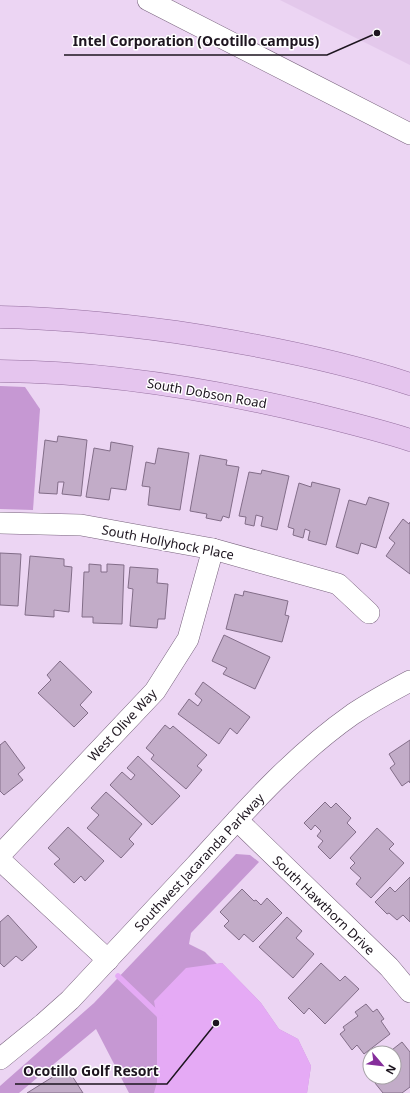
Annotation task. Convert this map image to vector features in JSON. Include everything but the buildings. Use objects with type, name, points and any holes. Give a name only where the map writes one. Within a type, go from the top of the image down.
[{"type":"main road","points":[[0,317],[134,326],[209,337],[267,347],[330,361],[410,384]]},
{"type":"main road","name":"South Dobson Road","points":[[0,371],[90,376],[152,382],[214,392],[277,405],[410,440]]},
{"type":"street","points":[[148,0],[410,134]]},
{"type":"street","name":"South Hollyhock Place","points":[[0,523],[81,525],[213,548],[338,584],[369,613]]},
{"type":"street","name":"West Olive Way","points":[[0,855],[155,691],[188,639],[213,548]]},
{"type":"street","name":"Southwest Jacaranda Parkway","points":[[0,1059],[70,1000],[276,780],[322,738],[353,714],[385,694],[410,681]]},
{"type":"street","name":"South Hawthorn Drive","points":[[237,820],[389,967],[410,992]]},
{"type":"street","points":[[0,860],[108,960]]},
{"type":"shaded area","points":[[280,0],[410,0],[410,65]]},
{"type":"shaded area","points":[[0,386],[25,387],[40,409],[33,510],[0,509]]},
{"type":"shaded area","points":[[236,854],[250,855],[259,862],[191,933],[189,944],[205,952],[217,964],[222,963],[261,1003],[279,1029],[298,1039],[311,1066],[307,1093],[129,1093],[96,1029],[19,1093],[0,1093],[0,1086],[94,1003]]},
{"type":"shaded area","points":[[222,963],[261,1003],[279,1029],[298,1039],[311,1066],[307,1093],[154,1093],[157,1082],[157,1018],[154,1001],[186,968]]},
{"type":"waterway","points":[[118,976],[160,1016]]},
{"type":"place","name":"Intel Corporation (Ocotillo campus)","points":[[377,33]]},
{"type":"place","name":"Ocotillo Golf Resort","points":[[216,1023]]}]
